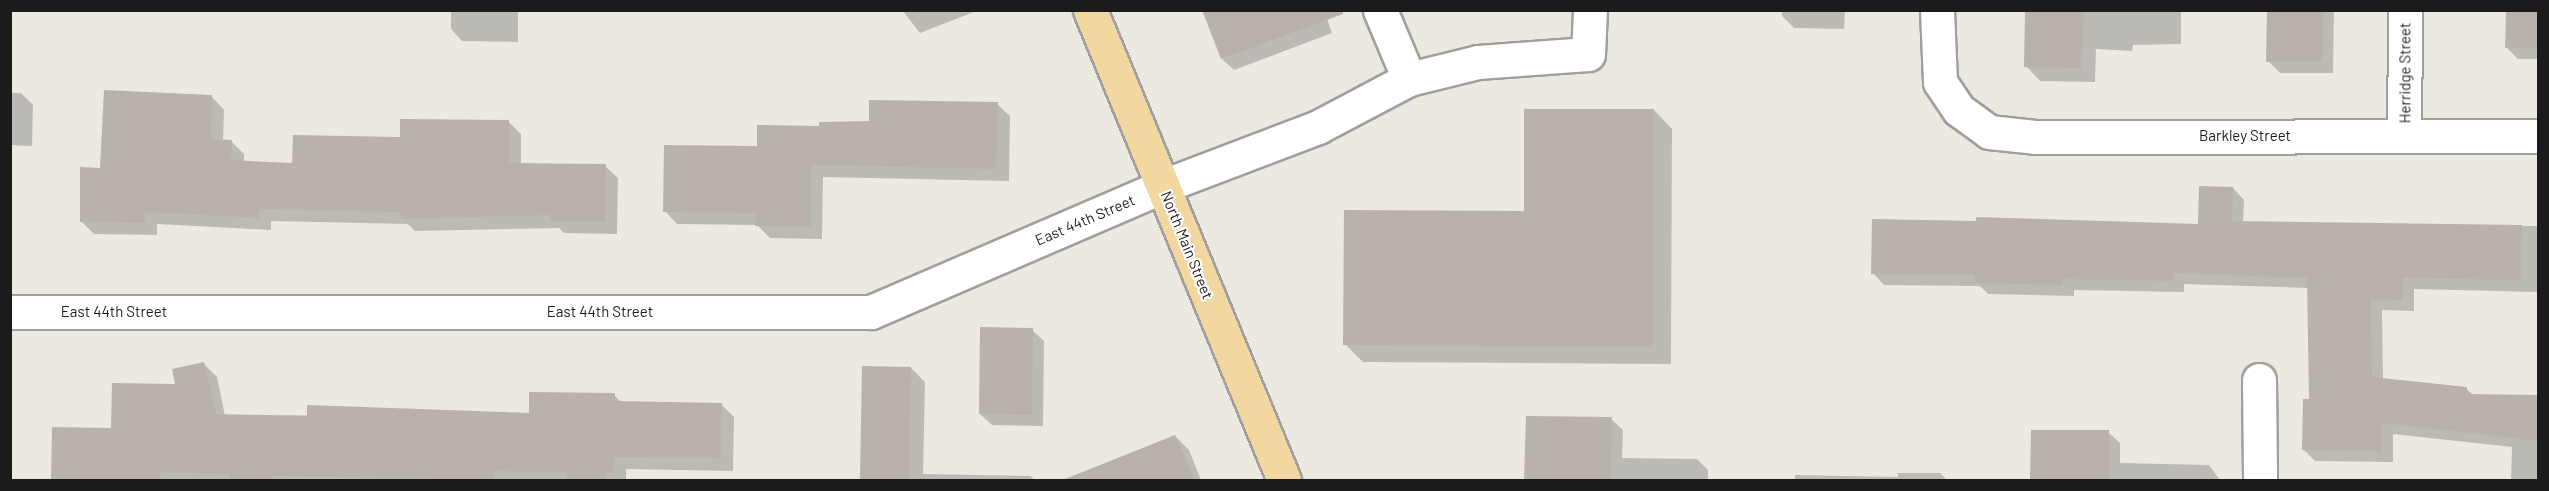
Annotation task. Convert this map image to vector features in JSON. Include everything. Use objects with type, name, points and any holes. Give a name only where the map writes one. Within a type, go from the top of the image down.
[{"type":"main road","name":"North Main Street","points":[[1090,10],[1284,480]]},
{"type":"street","points":[[1380,10],[1409,79]]},
{"type":"street","name":"East 44th Street","points":[[10,312],[871,312],[1163,186],[1318,127],[1409,79],[1478,62],[1588,54],[1590,10]]},
{"type":"street","name":"Barkley Street","points":[[1937,10],[1940,82],[1959,110],[1989,132],[2035,137],[2538,136]]},
{"type":"street","name":"Herridge Street","points":[[2404,136],[2405,10]]},
{"type":"street","points":[[2259,380],[2260,480]]},
{"type":"building","points":[[1202,10],[1343,10],[1343,14],[1221,59]]},
{"type":"building","points":[[2025,10],[2084,10],[2081,68],[2024,67]]},
{"type":"building","points":[[2267,10],[2323,10],[2322,62],[2266,62]]},
{"type":"building","points":[[2506,10],[2538,10],[2538,48],[2505,48]]},
{"type":"building","points":[[104,90],[212,95],[211,139],[232,140],[231,160],[292,163],[293,135],[400,137],[400,119],[509,120],[509,163],[606,164],[605,222],[550,221],[550,215],[401,219],[401,212],[259,209],[259,218],[145,212],[145,223],[80,222],[80,167],[100,168]]},
{"type":"building","points":[[869,100],[998,102],[996,169],[811,165],[810,227],[755,226],[756,213],[663,212],[664,145],[757,146],[757,125],[819,126],[819,122],[869,121]]},
{"type":"building","points":[[1524,109],[1654,109],[1653,347],[1343,345],[1344,210],[1524,211]]},
{"type":"building","points":[[2199,186],[2233,187],[2232,221],[2522,225],[2521,280],[2403,278],[2402,300],[2371,299],[2372,377],[2467,387],[2467,394],[2538,395],[2538,441],[2382,423],[2382,451],[2302,450],[2303,399],[2309,399],[2307,278],[2173,273],[2173,281],[2063,279],[2063,285],[1975,283],[1975,275],[1871,274],[1872,219],[1976,221],[1976,217],[2198,224]]},
{"type":"building","points":[[980,327],[1033,328],[1032,415],[979,414]]},
{"type":"building","points":[[204,362],[216,414],[307,416],[307,405],[529,413],[529,392],[615,393],[615,401],[722,403],[721,458],[614,457],[614,473],[606,473],[606,480],[567,480],[567,472],[494,471],[494,480],[273,476],[273,480],[229,480],[229,474],[160,472],[160,480],[51,480],[52,427],[111,428],[112,383],[175,384],[172,369]]},
{"type":"building","points":[[862,366],[911,367],[909,480],[860,480]]},
{"type":"building","points":[[1526,416],[1612,417],[1611,480],[1524,480]]},
{"type":"building","points":[[2031,430],[2109,430],[2109,480],[2030,480]]},
{"type":"building","points":[[1175,435],[1194,480],[1065,479]]}]
